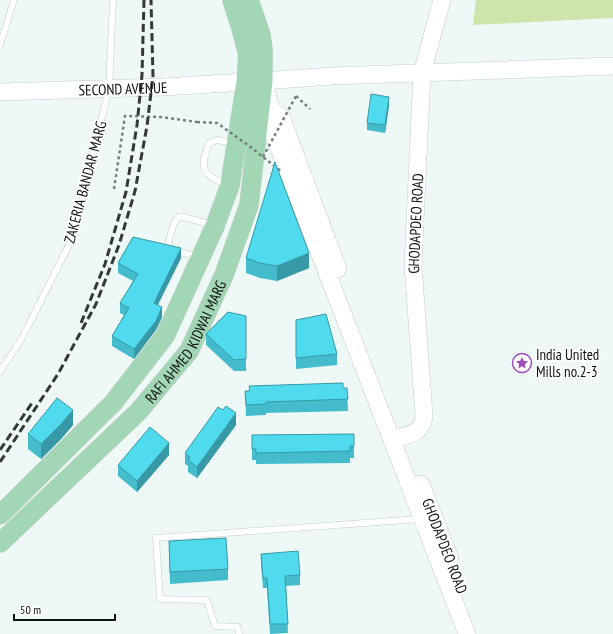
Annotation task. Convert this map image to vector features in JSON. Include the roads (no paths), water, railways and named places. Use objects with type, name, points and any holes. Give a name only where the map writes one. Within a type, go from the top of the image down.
[{"type":"main road","points":[[232,0],[243,34],[254,82]]},
{"type":"main road","points":[[249,0],[261,35],[264,50],[254,82]]},
{"type":"main road","name":"RAFI AHMED KIDWAI MARG","points":[[0,515],[113,403],[166,336],[215,226],[230,185],[236,143],[254,82]]},
{"type":"main road","name":"RAFI AHMED KIDWAI MARG","points":[[0,544],[138,412],[190,351],[224,276],[249,205],[254,82]]},
{"type":"street","name":"GHODAPDEO ROAD","points":[[396,438],[414,433],[420,429],[424,423],[413,265],[422,73],[442,0]]},
{"type":"street","name":"SECOND AVENUE","points":[[0,92],[163,87],[332,76],[613,66]]},
{"type":"street","name":"GHODAPDEO ROAD","points":[[254,82],[272,111],[281,116],[396,438],[422,519],[467,634]]},
{"type":"street","name":"GHODAPDEO ROAD","points":[[396,438],[435,518],[478,634]]},
{"type":"lane","points":[[0,45],[14,0]]},
{"type":"lane","name":"ZAKERIA BANDAR MARG","points":[[0,371],[21,340],[72,237],[109,88],[113,0]]},
{"type":"lane","points":[[230,185],[209,177],[204,169],[204,157],[209,143],[217,140],[236,143]]},
{"type":"lane","points":[[200,258],[173,250],[169,246],[169,241],[177,218],[182,216],[215,226]]},
{"type":"lane","points":[[239,634],[238,627],[215,626],[207,600],[160,599],[156,538],[422,519]]},
{"type":"railway","points":[[81,323],[105,264],[126,192],[137,125],[142,75],[144,0]]},
{"type":"railway","points":[[0,462],[58,374],[96,304],[119,245],[135,191],[147,126],[153,76],[151,0]]},
{"type":"railway","points":[[0,450],[32,403]]},
{"type":"place","name":"India United Mills no.2-3","points":[[522,363]]}]
